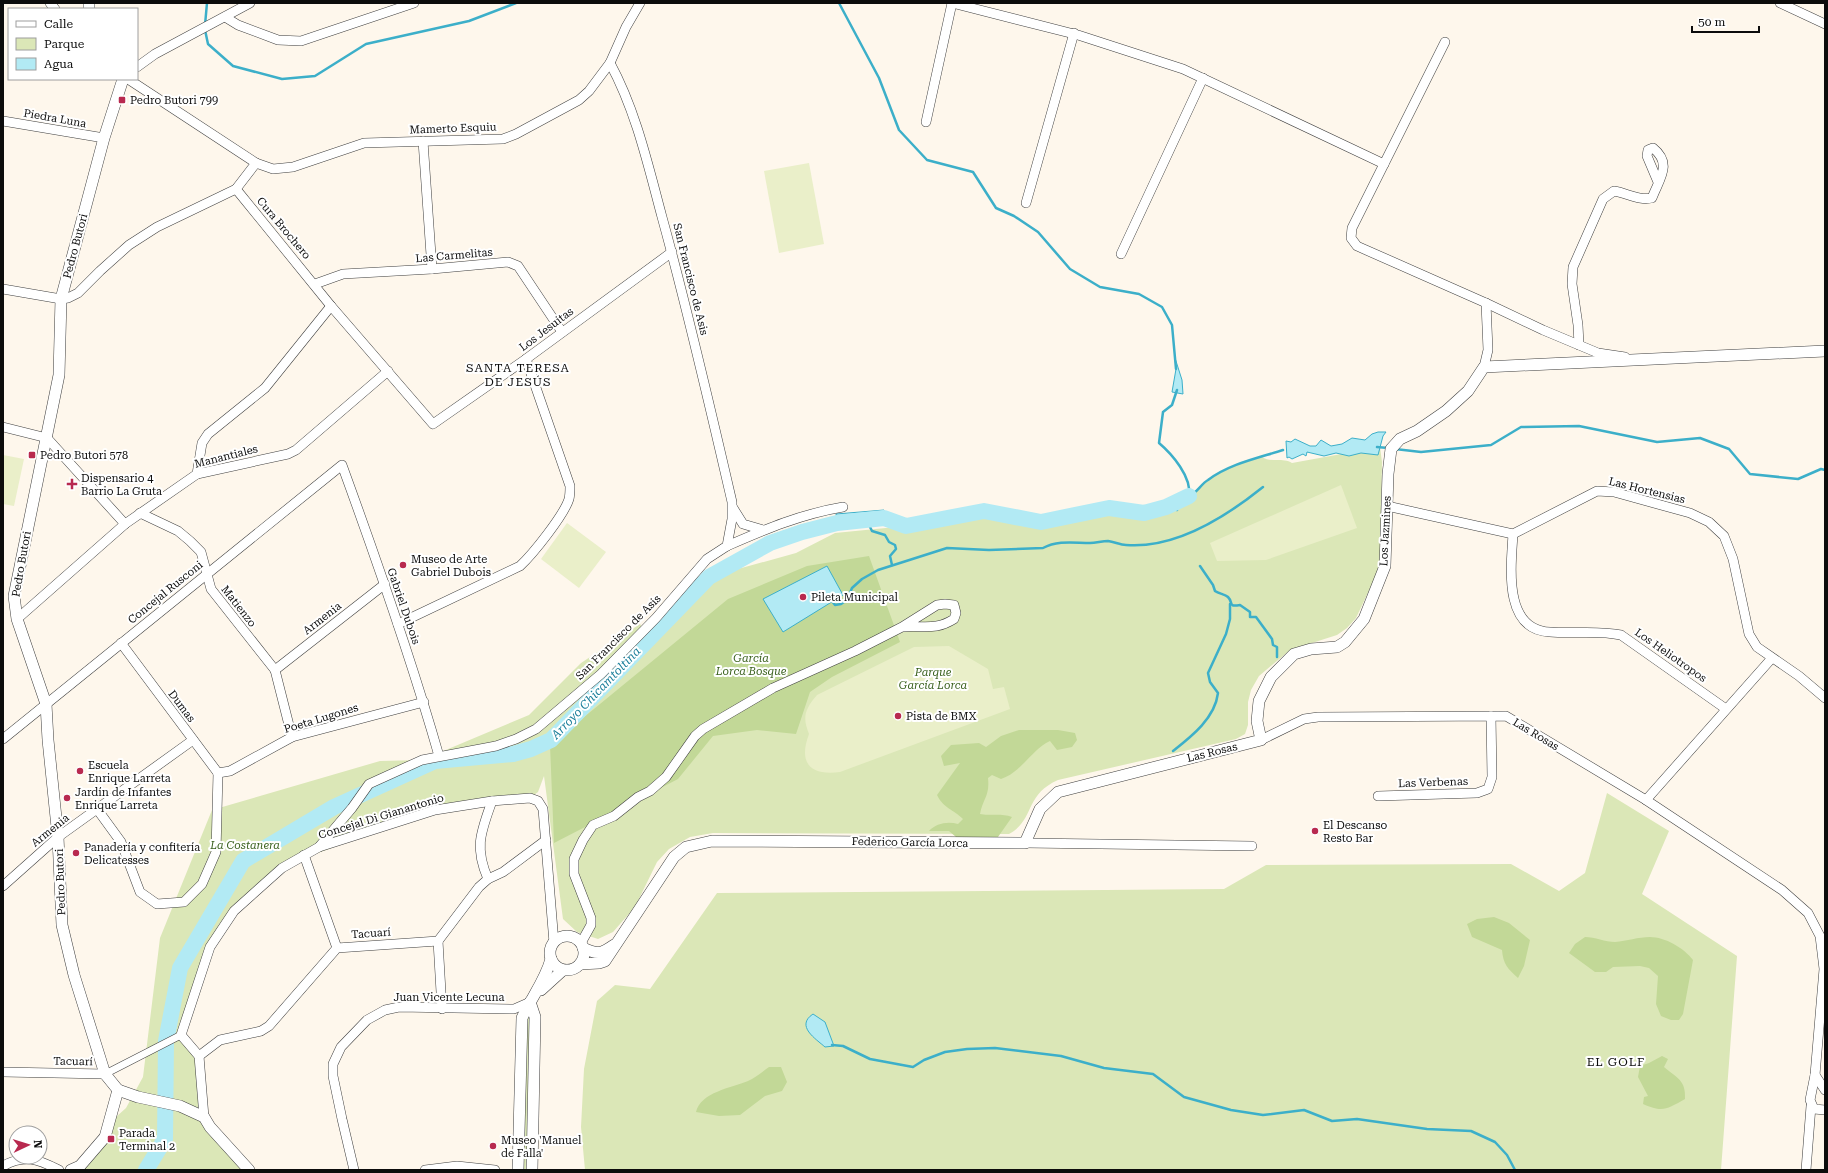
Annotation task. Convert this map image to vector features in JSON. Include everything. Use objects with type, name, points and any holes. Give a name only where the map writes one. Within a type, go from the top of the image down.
[{"type":"street","points":[[138,66],[155,54],[225,18],[250,3]]},
{"type":"street","points":[[225,18],[238,25],[278,40],[301,41],[414,3]]},
{"type":"street","name":"Mamerto Esquiu","points":[[256,163],[273,169],[293,167],[364,143],[503,139],[516,134],[579,100],[589,90],[610,63],[626,27],[640,3]]},
{"type":"street","points":[[926,122],[952,3],[1074,34],[1184,69],[1384,164]]},
{"type":"street","points":[[1780,3],[1825,24]]},
{"type":"street","points":[[1026,203],[1074,34]]},
{"type":"street","points":[[1445,42],[1352,228],[1351,238],[1358,246],[1486,303],[1542,330],[1598,353],[1644,360]]},
{"type":"street","name":"San Francisco de Asis","points":[[319,847],[352,808],[368,784],[422,760],[496,746],[516,739],[536,729],[601,674],[656,618],[707,559],[727,546],[732,519],[732,506],[702,370],[638,128],[622,84],[610,63]]},
{"type":"street","points":[[1121,254],[1203,78]]},
{"type":"street","name":"Pedro Butori","points":[[105,1074],[74,975],[62,925],[58,838],[48,740],[46,704],[17,619],[14,596],[60,375],[61,299],[104,138],[123,80]]},
{"type":"street","points":[[3,290],[61,299],[68,298],[78,293],[100,270],[130,245],[157,227],[236,189],[256,163],[130,80]]},
{"type":"street","name":"Piedra Luna","points":[[3,121],[104,138]]},
{"type":"street","points":[[423,141],[432,269]]},
{"type":"street","points":[[1579,345],[1578,325],[1572,284],[1573,267],[1603,199],[1614,191],[1628,193],[1643,200],[1652,198],[1658,182]]},
{"type":"street","name":"Cura Brochero","points":[[236,189],[315,284],[331,306],[433,424]]},
{"type":"street","name":"Los Jesuitas","points":[[433,424],[526,359],[672,252]]},
{"type":"street","name":"Las Carmelitas","points":[[315,284],[343,274],[432,269],[508,262],[518,266],[562,332]]},
{"type":"street","name":"Los Jazmines","points":[[1261,740],[1257,721],[1259,701],[1275,673],[1294,654],[1310,649],[1336,647],[1346,642],[1364,619],[1385,566],[1388,474],[1391,449],[1400,439],[1417,431],[1446,411],[1468,390],[1484,367],[1488,350],[1486,303]]},
{"type":"street","points":[[197,474],[202,443],[208,434],[265,388],[331,306]]},
{"type":"street","points":[[1484,367],[1825,351]]},
{"type":"street","points":[[398,624],[520,566],[546,535],[567,505],[570,494],[570,486],[526,359]]},
{"type":"street","name":"Manantiales","points":[[17,619],[125,524],[197,474],[288,454],[296,450],[388,371]]},
{"type":"street","points":[[3,427],[47,438],[125,524]]},
{"type":"street","name":"Concejal Rusconi","points":[[3,739],[342,465]]},
{"type":"street","name":"Gabriel Dubois","points":[[342,465],[385,584],[424,702],[439,756]]},
{"type":"street","name":"Las Hortensias","points":[[1512,534],[1597,491],[1622,494],[1690,513],[1709,522],[1724,536],[1733,559],[1749,634],[1757,647],[1799,676],[1825,698]]},
{"type":"street","name":"San Francisco de Asis","points":[[732,506],[743,524],[764,530]]},
{"type":"street","points":[[1387,506],[1512,534]]},
{"type":"street","points":[[727,546],[784,521],[815,512],[843,507]]},
{"type":"street","name":"Matienzo","points":[[140,513],[178,531],[190,540],[201,552],[208,573],[211,589],[275,670],[292,737]]},
{"type":"street","name":"Los Heliotropos","points":[[1512,534],[1513,593],[1516,610],[1535,630],[1549,632],[1610,633],[1621,635],[1726,709]]},
{"type":"street","name":"Armenia","points":[[275,670],[385,584]]},
{"type":"street","points":[[580,964],[583,960],[582,946],[591,918],[574,874],[574,859],[583,840],[593,825],[614,816],[638,797],[650,791],[666,777],[695,736],[703,729],[774,688],[855,651],[902,627],[937,605],[954,605],[956,613],[954,618],[943,626],[902,627]]},
{"type":"street","name":"Dumas","points":[[121,643],[218,773]]},
{"type":"street","points":[[1646,800],[1772,658]]},
{"type":"street","name":"Poeta Lugones","points":[[218,773],[230,771],[292,737],[424,702]]},
{"type":"street","name":"Las Verbenas","points":[[1378,796],[1477,793],[1488,789],[1492,777],[1491,716]]},
{"type":"street","name":"Las Rosas","points":[[1025,843],[1040,809],[1058,792],[1069,787],[1261,740],[1304,719],[1318,717],[1506,716],[1646,800],[1782,890],[1808,913],[1820,936],[1824,969],[1816,1075],[1810,1100],[1811,1106]]},
{"type":"street","name":"Armenia","points":[[3,886],[58,838],[193,740]]},
{"type":"street","points":[[98,809],[121,842],[140,892],[157,904],[184,902],[202,884],[216,852],[218,773]]},
{"type":"street","name":"Concejal Di Gianantonio","points":[[181,1035],[210,947],[234,911],[282,868],[304,855],[319,847],[435,810],[492,801],[530,798],[538,801],[543,809],[546,840]]},
{"type":"street","points":[[488,879],[481,862],[479,846],[492,801]]},
{"type":"street","points":[[442,1009],[438,941],[479,887],[488,879],[503,872],[546,840]]},
{"type":"street","points":[[546,840],[554,943],[550,952],[551,959],[555,966],[564,970]]},
{"type":"street","name":"Federico García Lorca","points":[[530,1002],[564,970],[572,970],[580,964],[599,963],[605,961],[674,857],[686,847],[700,843],[719,841],[1252,846]]},
{"type":"street","points":[[199,1056],[220,1040],[261,1031],[269,1026],[337,948],[304,855]]},
{"type":"street","name":"Federico García Lorca","points":[[554,943],[559,938],[567,936],[577,939],[582,946],[596,954],[605,951],[618,943]]},
{"type":"street","name":"Tacuarí","points":[[337,948],[438,941]]},
{"type":"street","points":[[518,1170],[522,1018],[543,980],[551,959]]},
{"type":"street","points":[[530,1002],[535,1017],[532,1170]]},
{"type":"street","name":"Juan Vicente Lecuna","points":[[354,1170],[333,1076],[333,1064],[341,1047],[367,1020],[385,1010],[399,1007],[442,1009],[514,1009],[530,1002]]},
{"type":"street","points":[[181,1035],[199,1056],[204,1117],[210,1127],[249,1170]]},
{"type":"street","name":"Tacuarí","points":[[3,1072],[105,1074],[181,1035]]},
{"type":"street","points":[[105,1074],[118,1090],[138,1097],[180,1106],[204,1117]]},
{"type":"street","points":[[1816,1075],[1825,1090]]},
{"type":"street","points":[[71,1170],[80,1166],[105,1137],[118,1090]]},
{"type":"street","points":[[1812,1093],[1818,1090],[1825,1090]]},
{"type":"street","points":[[1806,1170],[1811,1106],[1817,1110],[1825,1110]]},
{"type":"street","points":[[1809,1136],[1825,1110]]},
{"type":"street","points":[[3,1166],[25,1158],[36,1160],[59,1170]]},
{"type":"street","points":[[425,1170],[457,1166],[495,1170]]},
{"type":"green space","points":[[809,163],[824,244],[779,253],[764,171]]},
{"type":"green space","name":"Parque García Lorca","points":[[1380,447],[1382,462],[1380,567],[1356,618],[1347,628],[1337,635],[1290,650],[1259,676],[1251,690],[1248,702],[1248,725],[1245,734],[1236,739],[1058,780],[1047,786],[1040,793],[1034,800],[1023,822],[1009,834],[713,833],[690,837],[669,849],[657,862],[635,907],[613,932],[598,939],[577,932],[563,919],[544,776],[538,792],[530,798],[435,810],[288,864],[219,924],[181,1035],[198,1056],[202,1123],[244,1170],[72,1170],[106,1134],[116,1117],[126,1108],[143,1077],[160,938],[212,810],[380,761],[422,760],[529,715],[581,663],[640,624],[649,638],[640,656],[709,577],[796,553],[835,533],[906,526],[984,511],[1041,522],[1109,508],[1144,513],[1166,507],[1192,494],[1207,480],[1235,465],[1262,457],[1269,460],[1285,460],[1292,463]]},
{"type":"green space","points":[[3,455],[24,459],[14,506],[3,504]]},
{"type":"green space","points":[[1341,485],[1357,528],[1266,560],[1217,561],[1210,543]]},
{"type":"green space","points":[[567,523],[606,552],[579,588],[541,559]]},
{"type":"green space","name":"García Lorca Bosque","points":[[869,556],[900,642],[832,677],[810,692],[796,734],[757,730],[713,736],[678,779],[554,843],[550,745],[728,599],[807,566]]},
{"type":"green space","name":"Pista de BMX","points":[[949,646],[988,669],[993,689],[1004,687],[1010,709],[840,772],[821,772],[809,765],[806,760],[805,753],[809,734],[805,718],[807,709],[817,695],[914,647]]},
{"type":"green space","points":[[1019,730],[1058,730],[1075,733],[1077,740],[1072,747],[1057,750],[1050,741],[1037,750],[1021,766],[1008,776],[1001,779],[992,775],[988,778],[988,789],[980,814],[1004,815],[1012,817],[998,837],[991,839],[956,837],[949,831],[929,831],[942,823],[958,824],[963,819],[946,806],[937,795],[960,763],[944,766],[941,756],[951,745],[979,743],[986,747],[1001,736]]},
{"type":"green space","points":[[1607,793],[1669,831],[1642,894],[1737,956],[1721,1170],[585,1170],[581,1127],[584,1069],[597,1001],[615,985],[650,989],[717,893],[1224,889],[1266,865],[1511,864],[1559,891],[1585,873]]},
{"type":"green space","points":[[1494,917],[1509,923],[1530,940],[1524,966],[1518,978],[1507,966],[1502,950],[1472,937],[1467,924],[1477,919]]},
{"type":"green space","points":[[1585,937],[1615,942],[1656,937],[1668,941],[1685,951],[1693,960],[1683,1014],[1679,1020],[1671,1020],[1661,1016],[1656,1004],[1658,976],[1649,968],[1640,966],[1613,967],[1606,972],[1595,972],[1569,953],[1575,944]]},
{"type":"green space","points":[[530,1002],[532,1170],[518,1170],[522,1018]]},
{"type":"green space","points":[[1662,1056],[1668,1059],[1664,1067],[1680,1080],[1685,1093],[1685,1099],[1665,1109],[1650,1107],[1643,1104],[1644,1097],[1648,1096],[1638,1077],[1640,1066]]},
{"type":"green space","points":[[769,1067],[781,1067],[787,1082],[782,1091],[765,1096],[740,1115],[719,1116],[696,1112],[699,1105],[710,1095],[751,1080]]},
{"type":"water","points":[[1175,358],[1182,380],[1183,394],[1172,392],[1176,369]]},
{"type":"water","points":[[1386,432],[1383,436],[1378,455],[1361,453],[1349,456],[1336,453],[1324,456],[1307,452],[1306,456],[1303,454],[1292,459],[1289,457],[1287,458],[1286,441],[1291,442],[1295,439],[1310,446],[1316,446],[1321,440],[1331,446],[1342,444],[1352,438],[1365,440],[1372,434]]},
{"type":"water","points":[[884,510],[884,523],[838,529],[836,514]]},
{"type":"water","name":"Pileta Municipal","points":[[827,566],[843,595],[783,632],[763,599]]},
{"type":"water","points":[[813,1014],[825,1022],[834,1046],[825,1047],[809,1032],[806,1023]]},
{"type":"waterway","points":[[205,25],[207,3]]},
{"type":"waterway","points":[[205,30],[208,44],[233,66],[282,79],[315,76],[366,44],[469,21],[516,3]]},
{"type":"waterway","points":[[839,3],[879,78],[899,130],[927,160],[973,172],[996,208],[1014,216],[1038,232],[1070,269],[1100,287],[1139,294],[1162,307],[1172,325],[1176,369]]},
{"type":"waterway","points":[[1177,390],[1172,405],[1163,412],[1159,443],[1170,453],[1180,466],[1187,481],[1189,496]]},
{"type":"waterway","points":[[1395,449],[1421,452],[1491,445],[1521,427],[1579,426],[1657,442],[1700,438],[1729,449],[1750,474],[1798,479],[1821,469],[1825,470]]},
{"type":"waterway","points":[[1377,447],[1388,448]]},
{"type":"waterway","points":[[1189,496],[1216,474],[1244,462],[1283,450]]},
{"type":"waterway","points":[[831,600],[835,605],[841,604],[847,600],[852,588],[862,579],[878,570],[947,548],[989,550],[1043,548],[1049,545],[1066,542],[1090,543],[1108,541],[1122,545],[1144,545],[1163,542],[1181,536],[1217,519],[1263,487]]},
{"type":"waterway","name":"Arroyo Chicamtoltina","points":[[146,1170],[165,1139],[166,1041],[180,968],[243,861],[334,807],[435,761],[513,754],[531,749],[551,740],[709,577],[770,543],[802,532],[837,523],[884,518],[906,526],[984,511],[1041,522],[1109,508],[1144,513],[1166,507],[1189,496]]},
{"type":"waterway","name":"Arroyo Chicamtoltina","points":[[1166,507],[1174,506],[1177,510]]},
{"type":"waterway","points":[[868,523],[872,531],[885,535],[889,542],[895,545],[896,549],[890,556],[892,565]]},
{"type":"waterway","points":[[1200,566],[1213,585],[1215,591],[1228,597],[1232,605],[1240,605],[1250,612],[1250,617],[1256,617],[1272,639],[1273,645],[1277,647],[1277,657]]},
{"type":"waterway","points":[[1173,751],[1202,726],[1216,702],[1218,693],[1210,682],[1208,673],[1226,634],[1230,619],[1230,604]]},
{"type":"waterway","points":[[832,1045],[843,1046],[870,1059],[913,1067],[924,1060],[945,1052],[967,1049],[995,1048],[1061,1056],[1104,1068],[1153,1074],[1184,1097],[1231,1110],[1263,1115],[1304,1110],[1332,1121],[1357,1119],[1427,1129],[1471,1131],[1495,1142],[1507,1155],[1515,1170]]},
{"type":"place","name":"Pedro Butori 799","points":[[122,100]]},
{"type":"place","name":"Pedro Butori 578","points":[[32,455]]},
{"type":"place","name":"Dispensario 4 Barrio La Gruta","points":[[72,484]]},
{"type":"place","name":"Museo de Arte Gabriel Dubois","points":[[403,565]]},
{"type":"place","name":"Pileta Municipal","points":[[803,597]]},
{"type":"place","name":"Pista de BMX","points":[[898,716]]},
{"type":"place","name":"Escuela Enrique Larreta","points":[[80,771]]},
{"type":"place","name":"Jardín de Infantes Enrique Larreta","points":[[67,798]]},
{"type":"place","name":"El Descanso Resto Bar","points":[[1315,831]]},
{"type":"place","name":"Panadería y confitería Delicatesses","points":[[76,853]]},
{"type":"place","name":"Parada Terminal 2","points":[[111,1139]]},
{"type":"place","name":"Museo 'Manuel de Falla'","points":[[493,1146]]},
{"type":"district","name":"SANTA TERESA DE JESÚS","points":[[518,375]]},
{"type":"district","name":"EL GOLF","points":[[1616,1062]]},
{"type":"park label","name":"La Costanera","points":[[245,845]]}]
